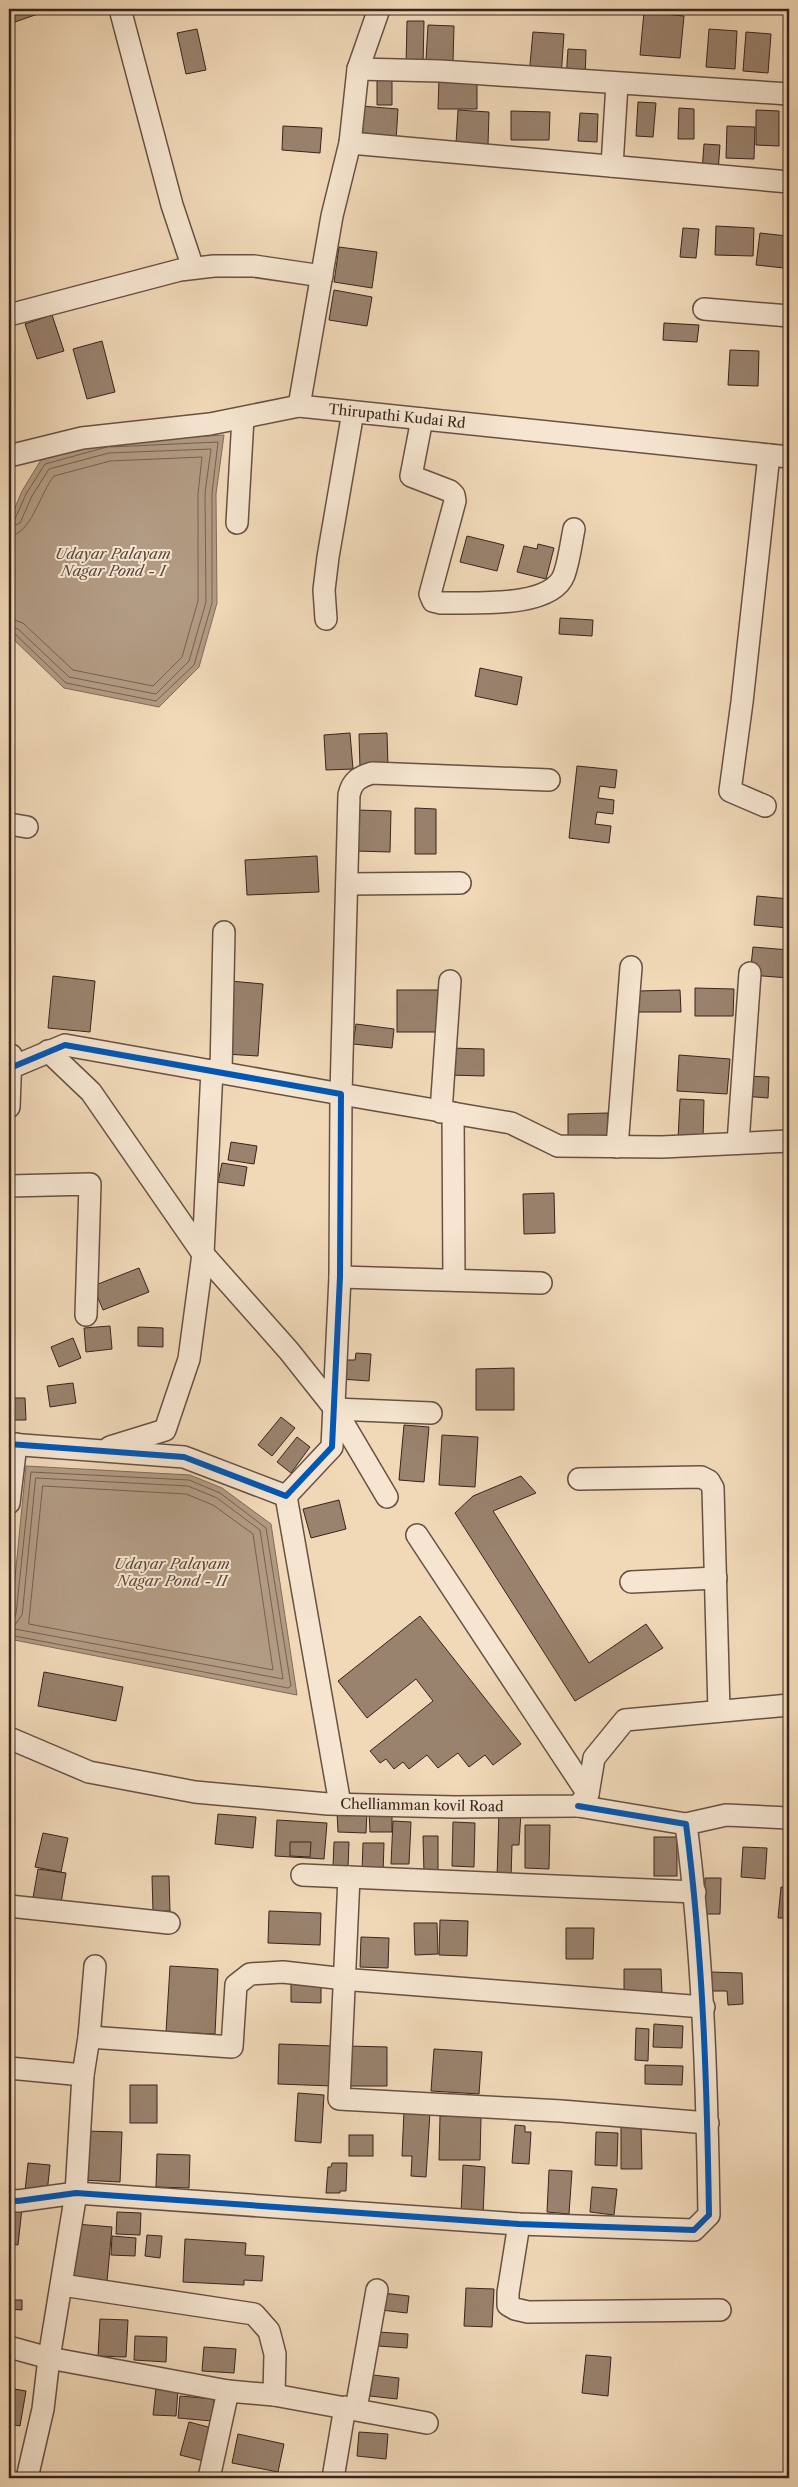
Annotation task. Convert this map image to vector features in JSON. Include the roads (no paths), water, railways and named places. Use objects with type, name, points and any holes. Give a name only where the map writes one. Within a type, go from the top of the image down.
[{"type":"street","points":[[299,406],[332,216],[350,143],[358,69],[379,9]]},
{"type":"street","points":[[125,10],[172,205],[193,268]]},
{"type":"street","points":[[358,69],[440,71],[789,94]]},
{"type":"street","points":[[612,166],[617,84]]},
{"type":"street","points":[[350,143],[789,182]]},
{"type":"street","points":[[9,316],[193,268],[254,266],[322,276]]},
{"type":"street","points":[[704,309],[789,316]]},
{"type":"street","name":"Thirupathi Kudai Rd","points":[[9,456],[82,438],[210,424],[299,406],[779,456]]},
{"type":"street","points":[[326,619],[324,590],[328,557],[353,412]]},
{"type":"street","points":[[237,523],[243,418]]},
{"type":"street","points":[[422,419],[411,476],[450,491],[454,495],[455,501],[430,594],[433,602],[533,599],[556,588],[564,576],[574,529]]},
{"type":"street","points":[[765,806],[730,791],[779,456]]},
{"type":"street","points":[[286,1496],[332,1447],[340,1277],[341,1094],[349,796],[351,786],[358,777],[372,773],[550,780]]},
{"type":"street","points":[[347,884],[460,883]]},
{"type":"street","points":[[99,1451],[165,1430],[190,1359],[203,1254],[224,932]]},
{"type":"street","points":[[617,1147],[631,967]]},
{"type":"street","points":[[738,1143],[750,974]]},
{"type":"street","points":[[450,980],[447,1112],[454,1280]]},
{"type":"street","points":[[9,1107],[10,1061],[48,1051],[65,1044],[512,1123],[558,1146],[617,1147],[789,1141]]},
{"type":"street","points":[[48,1051],[91,1092],[203,1254],[289,1351],[335,1409],[387,1497]]},
{"type":"street","points":[[9,1186],[90,1184],[86,1315]]},
{"type":"street","points":[[340,1277],[541,1283]]},
{"type":"street","points":[[335,1409],[431,1413]]},
{"type":"street","points":[[9,1503],[12,1444],[184,1457],[286,1496]]},
{"type":"street","points":[[579,1479],[701,1477],[709,1481],[713,1488],[719,1711]]},
{"type":"street","points":[[286,1496],[340,1804]]},
{"type":"street","points":[[417,1535],[583,1800]]},
{"type":"street","points":[[631,1582],[716,1578]]},
{"type":"street","points":[[583,1800],[594,1758],[625,1720],[789,1705]]},
{"type":"street","name":"Chelliamman kovil Road","points":[[9,1738],[89,1772],[195,1792],[340,1804],[455,1807],[583,1800],[686,1824]]},
{"type":"street","points":[[9,2200],[18,2201],[76,2193],[519,2224],[694,2230],[709,2215],[708,2124],[704,2007],[695,1892],[686,1824],[726,1815],[789,1818]]},
{"type":"street","points":[[302,1875],[695,1892]]},
{"type":"street","points":[[349,1877],[339,2099],[561,2111],[708,2124]]},
{"type":"street","points":[[9,1906],[169,1923]]},
{"type":"street","points":[[21,2476],[43,2409],[49,2358],[76,2193],[83,2075],[89,2037],[95,1966]]},
{"type":"street","points":[[89,2037],[232,2047],[236,1985],[250,1974],[283,1972],[344,1979],[704,2007]]},
{"type":"street","points":[[9,2068],[83,2075]]},
{"type":"street","points":[[519,2224],[508,2294],[508,2305],[515,2309],[528,2312],[720,2310]]},
{"type":"street","points":[[62,2285],[254,2314],[269,2331],[275,2354],[274,2395]]},
{"type":"street","points":[[333,2478],[378,2290]]},
{"type":"street","points":[[9,2347],[49,2358],[228,2390],[274,2395],[427,2422]]},
{"type":"street","points":[[209,2478],[228,2390]]},
{"type":"water","name":"Udayar Palayam Nagar Pond - I","points":[[224,435],[216,494],[217,603],[199,667],[159,707],[64,688],[9,635],[9,522],[22,491],[41,460],[107,442]]},
{"type":"water","name":"Udayar Palayam Nagar Pond - II","points":[[26,1466],[190,1475],[222,1488],[271,1524],[297,1695],[9,1639]]}]
